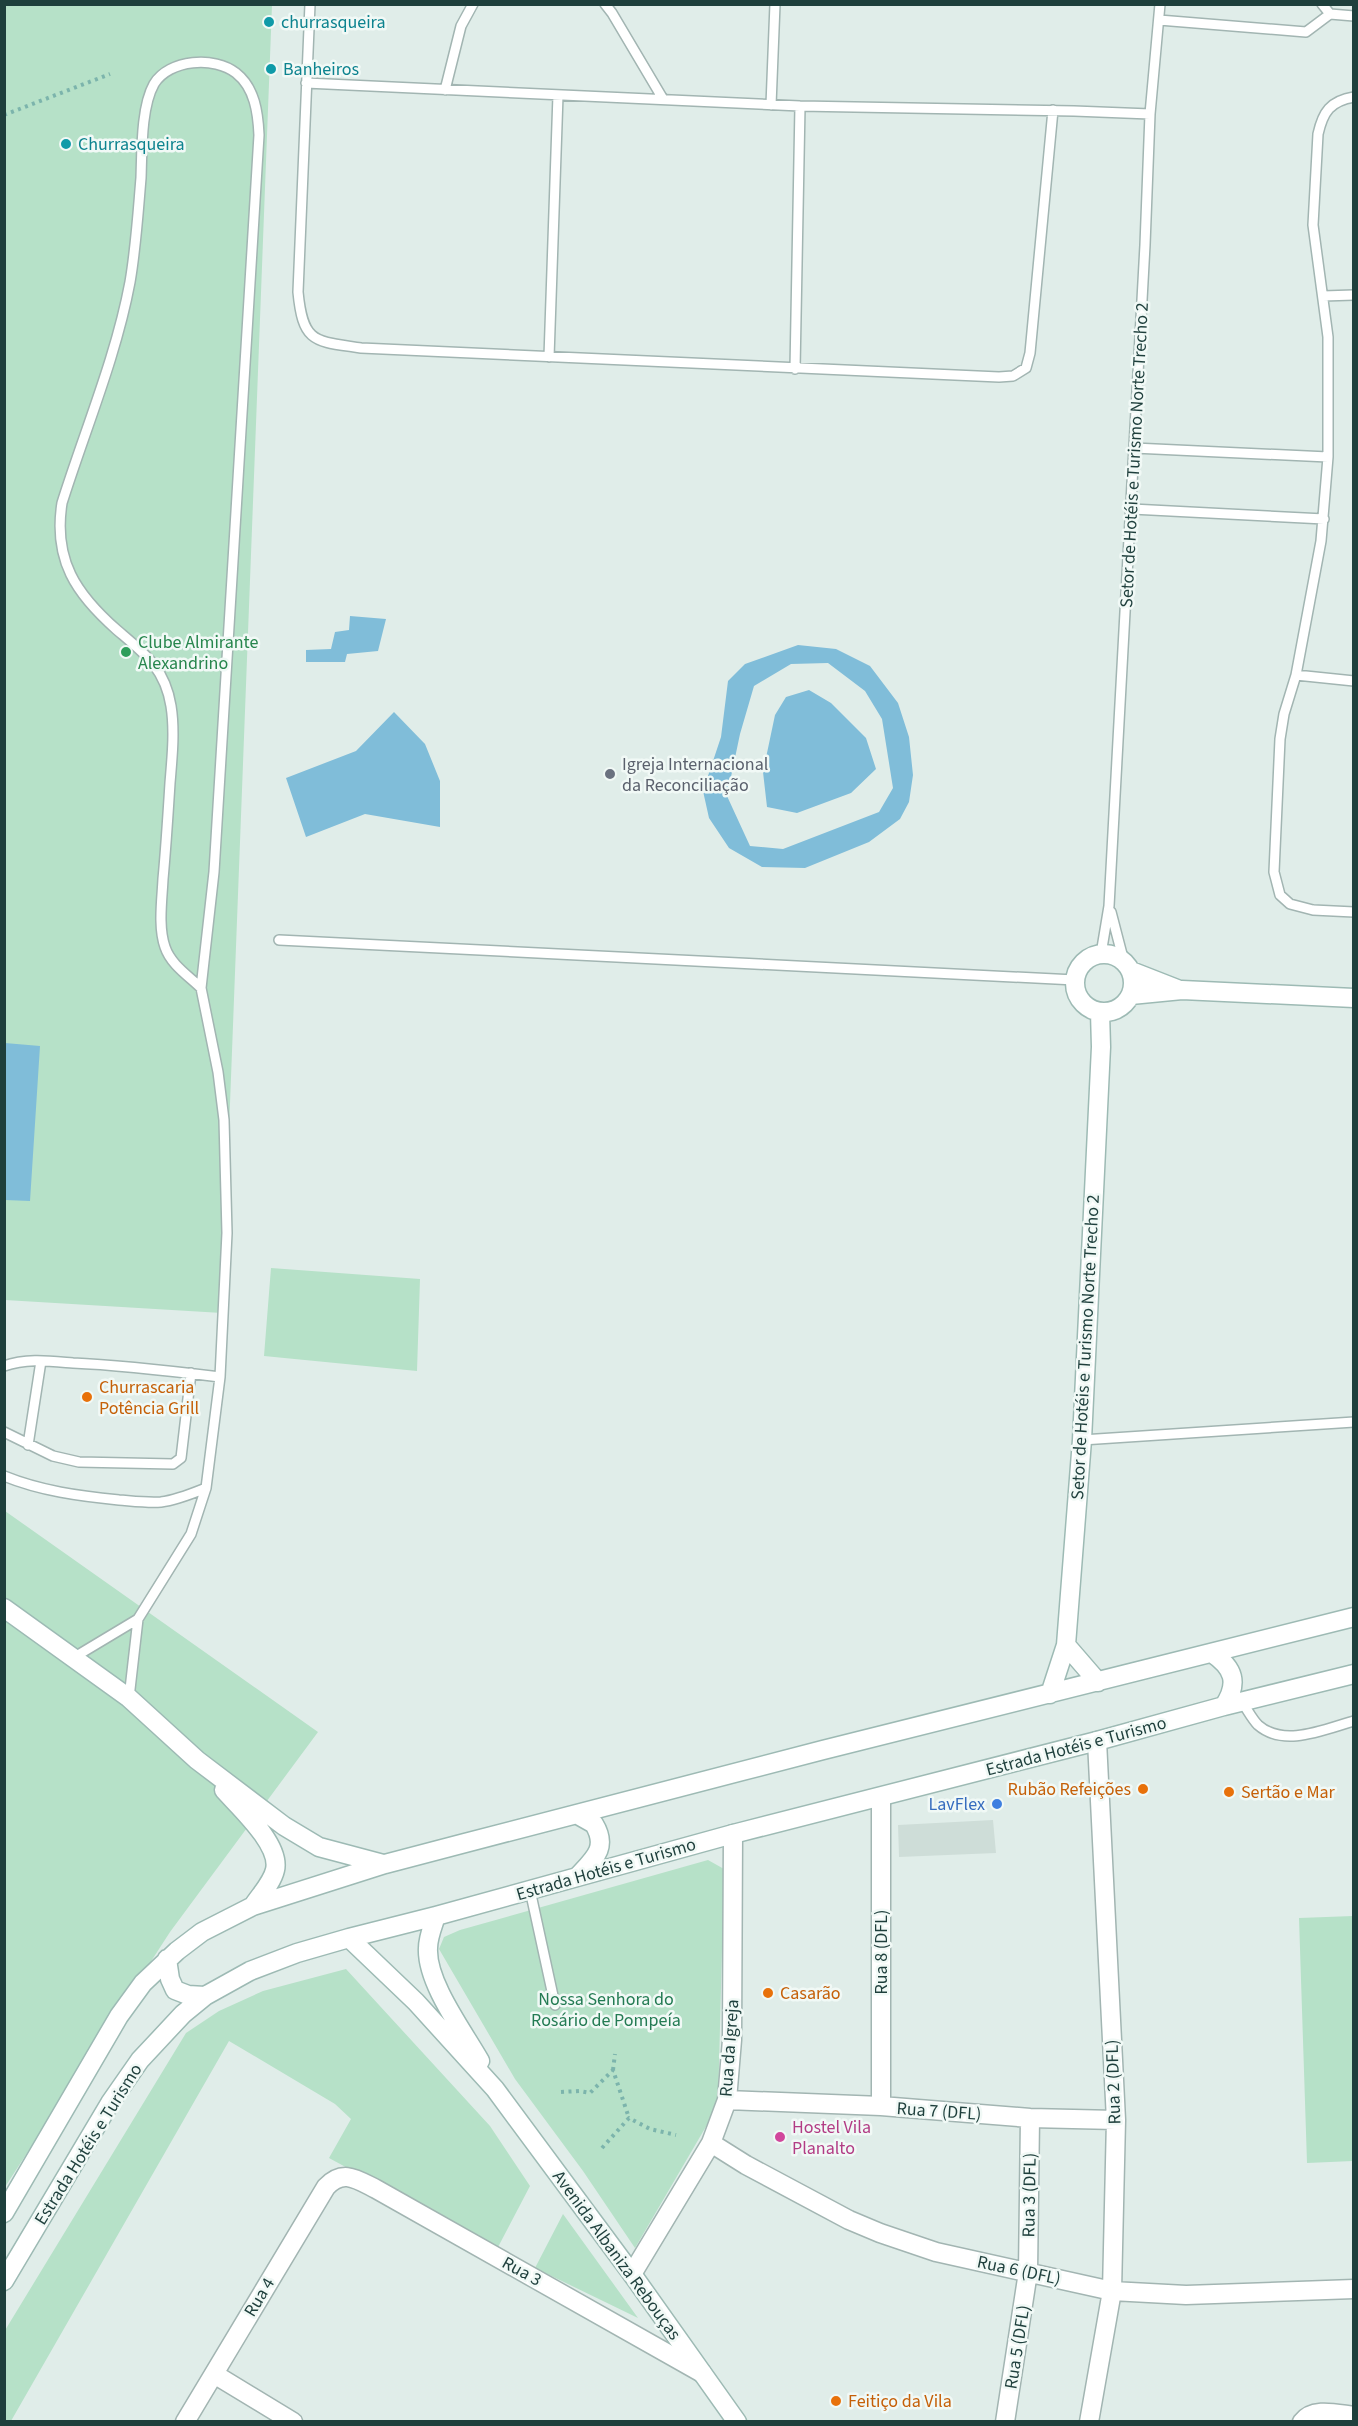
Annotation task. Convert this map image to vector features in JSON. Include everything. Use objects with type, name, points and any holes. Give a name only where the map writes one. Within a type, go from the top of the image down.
[{"type":"street","points":[[1128,967],[1133,979],[1131,995],[1123,1005],[1108,1011],[1090,1008],[1081,1001],[1076,991],[1075,980],[1083,962],[1101,954],[1110,954],[1128,967],[1182,990]]},
{"type":"street","points":[[1131,995],[1182,990],[1353,998]]},
{"type":"street","name":"Setor de Hotéis e Turismo Norte Trecho 2","points":[[1050,1694],[1066,1645],[1082,1440],[1101,1047],[1108,1011]]},
{"type":"street","points":[[4,1608],[129,1698],[197,1760],[304,1839],[337,1853],[385,1864]]},
{"type":"street","name":"Estrada Hotéis e Turismo","points":[[4,2213],[119,2016],[143,1983],[167,1959],[202,1932],[253,1906],[385,1864],[823,1749],[1353,1617]]},
{"type":"street","points":[[1066,1645],[1098,1682]]},
{"type":"street","points":[[1212,1653],[1227,1665],[1232,1679],[1233,1704]]},
{"type":"street","name":"Estrada Hotéis e Turismo","points":[[4,2281],[110,2103],[140,2060],[183,2014],[206,1996],[276,1961],[349,1938],[733,1834],[1353,1674]]},
{"type":"street","name":"Rua 2 (DFL)","points":[[1089,2421],[1112,2291],[1116,2120],[1098,1741]]},
{"type":"street","points":[[197,1760],[260,1832],[273,1851],[276,1868],[253,1906]]},
{"type":"street","name":"Rua 8 (DFL)","points":[[880,1797],[881,2106]]},
{"type":"street","points":[[578,1815],[594,1824],[601,1845],[598,1855],[578,1876]]},
{"type":"street","name":"Rua da Igreja","points":[[632,2274],[711,2143],[727,2100],[732,2040],[733,1834]]},
{"type":"street","name":"Avenida Albaniza Rebouças","points":[[436,1916],[427,1950],[431,1969],[443,1998],[495,2089]]},
{"type":"street","name":"Avenida Albaniza Rebouças","points":[[349,1938],[409,1995],[495,2089],[737,2421]]},
{"type":"street","points":[[167,1959],[170,1979],[175,1990],[188,1995],[206,1996]]},
{"type":"street","name":"Rua 7 (DFL)","points":[[727,2100],[881,2106],[1030,2118],[1116,2120]]},
{"type":"street","name":"Rua 3 (DFL)","points":[[1028,2272],[1030,2118]]},
{"type":"street","name":"Rua 6 (DFL)","points":[[711,2143],[746,2165],[849,2220],[936,2252],[1112,2291],[1186,2295],[1353,2289]]},
{"type":"street","name":"Rua 3","points":[[338,2177],[351,2177],[376,2189],[702,2373]]},
{"type":"street","name":"Rua 4","points":[[185,2421],[326,2187],[338,2177]]},
{"type":"street","name":"Rua 5 (DFL)","points":[[1005,2421],[1028,2272]]},
{"type":"street","points":[[214,2374],[293,2421]]},
{"type":"street","points":[[1306,2417],[1353,2416]]},
{"type":"lane","points":[[310,4],[298,280],[301,315],[310,335],[321,342],[361,348],[1009,377],[1023,371],[1028,363],[1053,111]]},
{"type":"lane","points":[[445,90],[461,26],[473,4]]},
{"type":"lane","points":[[605,4],[663,99]]},
{"type":"lane","points":[[771,105],[775,4]]},
{"type":"lane","name":"Setor de Hotéis e Turismo Norte Trecho 2","points":[[1101,954],[1109,906],[1132,509],[1150,114],[1160,4]]},
{"type":"lane","points":[[1322,4],[1330,14]]},
{"type":"lane","points":[[1159,20],[1306,33],[1330,14],[1353,16]]},
{"type":"lane","points":[[129,1698],[138,1619],[191,1534],[206,1488],[220,1377],[226,1233],[224,1120],[218,1072],[201,988],[214,872],[259,135],[254,100],[243,79],[225,66],[209,62],[186,64],[168,71],[155,82],[149,98],[130,282],[121,324],[65,495],[59,521],[61,548],[71,579],[102,616],[149,657],[156,666],[169,696],[173,735],[162,896],[162,935],[165,948],[172,960],[201,988]]},
{"type":"lane","points":[[306,83],[771,105],[1150,114]]},
{"type":"lane","points":[[549,357],[558,95]]},
{"type":"lane","points":[[1353,97],[1339,100],[1328,107],[1318,134],[1312,225],[1328,337],[1328,457],[1324,519],[1296,675],[1284,714],[1280,739],[1274,843],[1275,879],[1280,895],[1290,904],[1313,909],[1353,912]]},
{"type":"lane","points":[[795,369],[800,106]]},
{"type":"lane","points":[[1323,296],[1353,295]]},
{"type":"lane","points":[[1134,448],[1328,457]]},
{"type":"lane","points":[[1132,509],[1324,519]]},
{"type":"lane","points":[[1296,675],[1353,681]]},
{"type":"lane","name":"Setor de Hotéis e Turismo Norte Trecho 2","points":[[1109,906],[1128,967]]},
{"type":"lane","points":[[279,940],[1075,980]]},
{"type":"lane","points":[[4,1366],[24,1360],[220,1377]]},
{"type":"lane","points":[[28,1445],[41,1361]]},
{"type":"lane","points":[[4,1432],[53,1456],[79,1462],[173,1464],[181,1458],[191,1373]]},
{"type":"lane","points":[[1082,1440],[1353,1422]]},
{"type":"lane","points":[[4,1476],[60,1493],[141,1502],[160,1502],[180,1498],[206,1488]]},
{"type":"lane","points":[[73,1658],[138,1619]]},
{"type":"lane","points":[[1233,1704],[1258,1725],[1276,1735],[1299,1736],[1353,1721]]},
{"type":"lane","points":[[530,1890],[555,2006]]},
{"type":"path","points":[[4,115],[110,74]]},
{"type":"path","points":[[615,2054],[613,2070],[629,2118],[650,2129],[676,2134]]},
{"type":"path","points":[[561,2092],[590,2093],[613,2070]]},
{"type":"path","points":[[602,2148],[629,2118]]},
{"type":"shaded area","points":[[993,1820],[996,1853],[899,1857],[898,1825]]},
{"type":"green space","name":"Clube Almirante Alexandrino","points":[[4,5],[272,5],[222,1313],[5,1300]]},
{"type":"green space","points":[[271,1268],[420,1279],[417,1371],[264,1356]]},
{"type":"green space","points":[[5,1511],[318,1732],[170,1932],[5,2187]]},
{"type":"green space","name":"Nossa Senhora do Rosário de Pompeía","points":[[708,1860],[724,1869],[718,2106],[635,2248],[583,2171],[515,2079],[439,1949],[444,1937],[460,1930]]},
{"type":"green space","points":[[1353,1916],[1353,2161],[1307,2163],[1299,1918]]},
{"type":"green space","points":[[346,1969],[490,2126],[530,2186],[497,2249],[329,2158],[351,2119],[335,2104],[229,2041],[11,2421],[5,2421],[4,2332],[186,2033],[219,2011],[263,1991]]},
{"type":"green space","points":[[563,2214],[638,2318],[535,2268]]},
{"type":"water","points":[[350,616],[386,619],[378,651],[347,654],[345,662],[306,662],[306,650],[331,649],[335,632],[349,630]]},
{"type":"water","points":[[798,645],[836,649],[870,666],[898,703],[909,737],[913,775],[909,802],[900,819],[869,842],[805,868],[762,867],[729,848],[709,818],[703,791],[721,737],[728,681],[745,664]],"holes":[[[828,663],[865,691],[882,719],[893,788],[879,812],[783,849],[750,846],[727,796],[740,734],[754,686],[791,664]]]},
{"type":"water","points":[[809,690],[831,703],[866,738],[876,769],[851,793],[797,813],[767,807],[763,772],[775,715],[786,697]]},
{"type":"water","points":[[394,712],[425,744],[440,781],[440,827],[365,814],[306,837],[286,778],[356,751]]},
{"type":"water","points":[[5,1043],[40,1046],[30,1201],[5,1200]]},
{"type":"place","name":"churrasqueira","points":[[269,22]]},
{"type":"place","name":"Banheiros","points":[[271,69]]},
{"type":"place","name":"Churrasqueira","points":[[66,144]]},
{"type":"place","name":"Clube Almirante Alexandrino","points":[[126,652]]},
{"type":"place","name":"Igreja Internacional da Reconciliação","points":[[610,774]]},
{"type":"place","name":"Churrascaria Potência Grill","points":[[87,1397]]},
{"type":"place","name":"Rubão Refeições","points":[[1143,1789]]},
{"type":"place","name":"Sertão e Mar","points":[[1229,1792]]},
{"type":"place","name":"LavFlex","points":[[997,1804]]},
{"type":"place","name":"Casarão","points":[[768,1993]]},
{"type":"place","name":"Hostel Vila Planalto","points":[[780,2137]]},
{"type":"place","name":"Feitiço da Vila","points":[[836,2401]]}]
